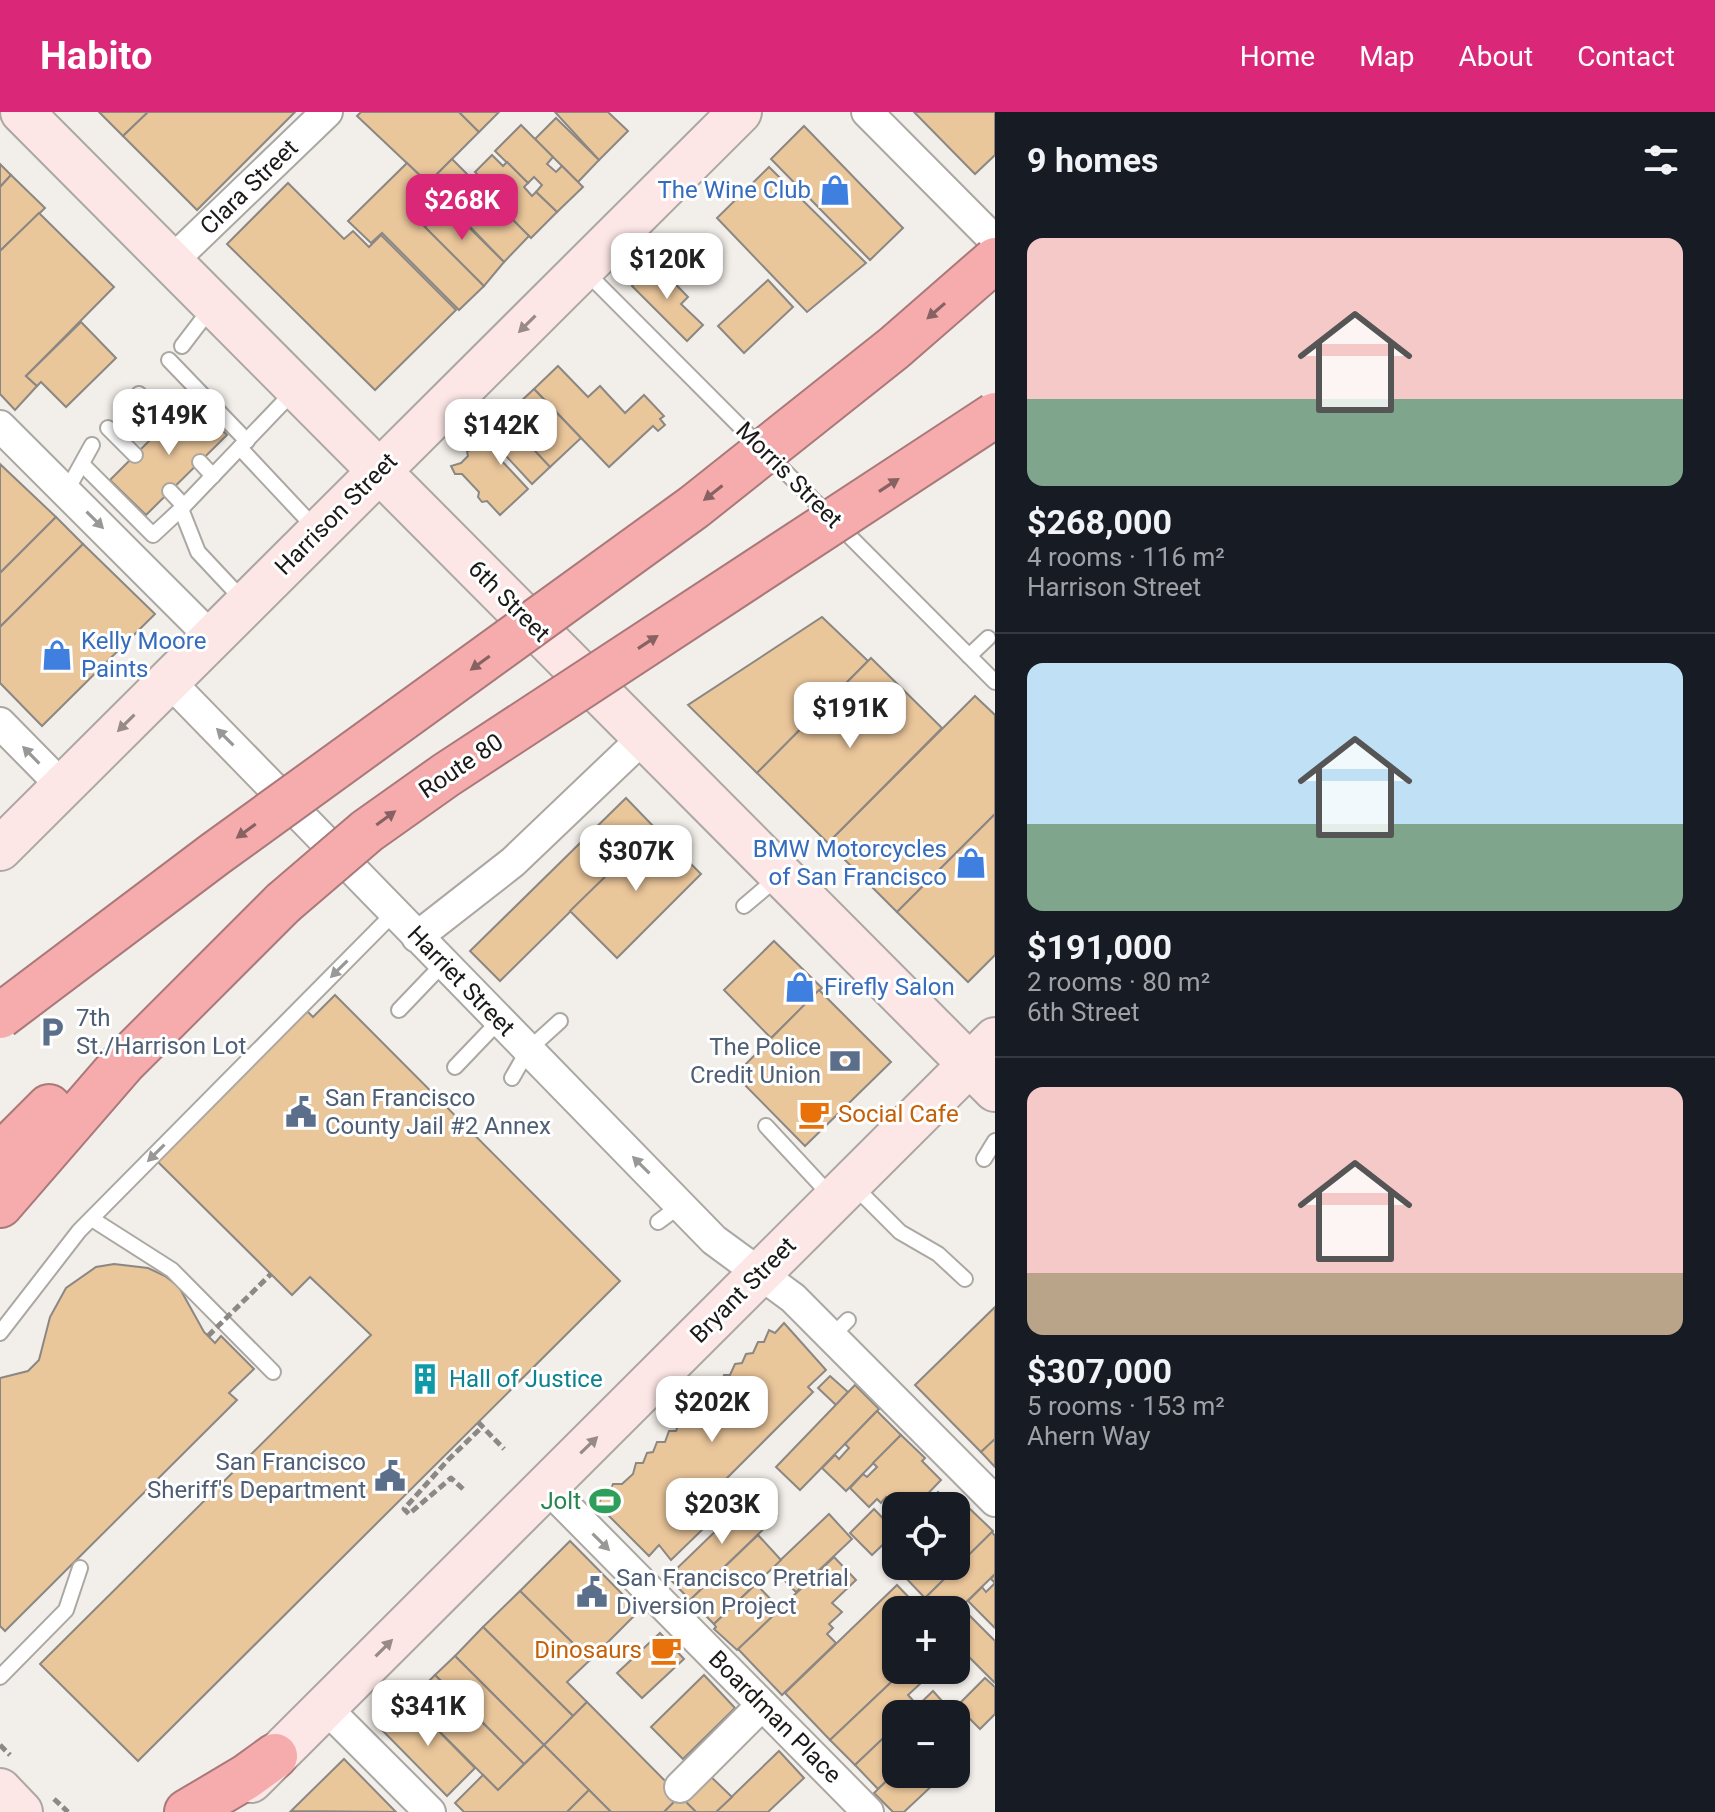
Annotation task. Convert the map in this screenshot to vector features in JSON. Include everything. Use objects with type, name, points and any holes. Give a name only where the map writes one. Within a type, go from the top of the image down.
[{"type":"highway","points":[[0,1016],[228,845],[694,507],[894,348],[995,260]]},
{"type":"highway","name":"Route 80","points":[[0,1205],[123,1063],[283,903],[367,831],[446,775],[995,415]]},
{"type":"highway","points":[[0,1156],[130,1033],[283,903]]},
{"type":"highway","points":[[187,1812],[275,1756]]},
{"type":"main road","name":"6th Street","points":[[22,112],[781,874],[987,1064]]},
{"type":"main road","name":"Harrison Street","points":[[0,849],[740,112]]},
{"type":"main road","name":"Bryant Street","points":[[219,1812],[843,1191],[987,1064]]},
{"type":"main road","points":[[0,1790],[21,1812]]},
{"type":"street","name":"Clara Street","points":[[171,262],[327,112]]},
{"type":"street","points":[[867,112],[995,241]]},
{"type":"street","points":[[0,426],[212,638]]},
{"type":"street","name":"Harriet Street","points":[[169,681],[261,772],[528,1050],[669,1214],[714,1240],[840,1328],[995,1501]]},
{"type":"street","points":[[0,723],[63,787]]},
{"type":"street","points":[[417,937],[513,862],[644,737]]},
{"type":"street","name":"Boardman Place","points":[[546,1486],[868,1812]]},
{"type":"street","points":[[680,1787],[762,1705]]},
{"type":"street","points":[[325,1707],[430,1812]]},
{"type":"lane","name":"Morris Street","points":[[583,269],[995,682]]},
{"type":"lane","points":[[182,346],[214,304]]},
{"type":"lane","points":[[169,360],[318,532]]},
{"type":"lane","points":[[83,465],[153,535],[183,508],[297,388]]},
{"type":"lane","points":[[139,394],[166,424]]},
{"type":"lane","points":[[108,428],[135,455]]},
{"type":"lane","points":[[66,492],[92,445]]},
{"type":"lane","points":[[200,462],[213,476]]},
{"type":"lane","points":[[170,491],[183,508],[198,552],[246,604]]},
{"type":"lane","points":[[969,656],[988,638]]},
{"type":"lane","points":[[744,906],[781,874]]},
{"type":"lane","points":[[0,1333],[92,1219],[394,913]]},
{"type":"lane","points":[[399,1010],[443,964]]},
{"type":"lane","points":[[455,1067],[499,1021]]},
{"type":"lane","points":[[512,1078],[528,1050],[560,1021]]},
{"type":"lane","points":[[766,1126],[843,1191],[900,1232],[938,1254],[965,1279]]},
{"type":"lane","points":[[984,1159],[995,1141]]},
{"type":"lane","points":[[92,1219],[172,1270],[273,1372]]},
{"type":"lane","points":[[0,1677],[66,1610],[80,1568]]},
{"type":"path","points":[[208,1336],[271,1274]]},
{"type":"path","points":[[463,1489],[451,1478],[409,1514],[404,1509],[480,1424],[504,1449]]},
{"type":"building","points":[[99,112],[148,112],[123,136]]},
{"type":"building","points":[[148,112],[295,112],[197,210],[123,136]]},
{"type":"building","points":[[361,112],[459,112],[479,132],[428,183],[357,116]]},
{"type":"building","points":[[459,112],[499,112],[479,132]]},
{"type":"building","points":[[555,112],[608,112],[628,131],[599,160]]},
{"type":"building","points":[[914,112],[995,112],[995,155],[975,174]]},
{"type":"building","points":[[556,118],[599,160],[578,182],[535,139]]},
{"type":"building","points":[[521,125],[553,157],[547,164],[556,172],[562,166],[583,187],[557,212],[536,192],[542,185],[534,177],[528,183],[495,151]]},
{"type":"building","points":[[804,126],[903,228],[870,260],[771,159]]},
{"type":"building","points":[[492,155],[503,166],[507,162],[528,183],[524,187],[532,196],[536,192],[557,212],[531,238],[509,216],[513,212],[506,205],[502,209],[481,188],[486,183],[475,172]]},
{"type":"building","points":[[452,159],[529,236],[504,262],[428,183]]},
{"type":"building","points":[[407,163],[434,189],[410,212],[484,286],[459,310],[382,233],[371,243],[348,221]]},
{"type":"building","points":[[0,164],[11,175],[0,187]]},
{"type":"building","points":[[769,167],[866,263],[807,312],[717,218]]},
{"type":"building","points":[[11,175],[45,208],[0,251],[0,187]]},
{"type":"building","points":[[288,183],[344,239],[353,231],[369,247],[381,235],[456,310],[375,390],[227,244]]},
{"type":"building","points":[[435,194],[504,262],[484,286],[425,227],[436,216],[424,205]]},
{"type":"building","points":[[39,213],[114,287],[26,376],[37,386],[15,410],[0,394],[0,251]]},
{"type":"building","points":[[655,263],[688,297],[681,304],[703,325],[687,341],[632,286]]},
{"type":"building","points":[[768,280],[793,307],[744,353],[718,326]]},
{"type":"building","points":[[81,322],[116,358],[66,407],[41,382],[37,386],[26,376]]},
{"type":"building","points":[[558,366],[588,397],[600,386],[625,413],[644,395],[664,416],[660,419],[665,425],[658,431],[653,426],[609,467],[534,389]]},
{"type":"building","points":[[534,389],[581,438],[550,467],[503,418]]},
{"type":"building","points":[[191,399],[227,435],[146,515],[110,480]]},
{"type":"building","points":[[506,420],[550,467],[532,484],[506,456],[501,460],[528,489],[500,515],[487,501],[482,502],[479,492],[462,474],[455,474],[451,466],[461,463],[468,456],[467,452],[487,438],[486,433],[490,429],[496,430]]},
{"type":"building","points":[[0,464],[56,517],[0,573]]},
{"type":"building","points":[[56,517],[83,544],[0,627],[0,573]]},
{"type":"building","name":"Kelly Moore Paints","points":[[83,544],[155,614],[42,726],[0,683],[0,627]]},
{"type":"building","points":[[822,617],[868,661],[757,773],[688,705]]},
{"type":"building","points":[[871,658],[942,728],[828,843],[757,773]]},
{"type":"building","points":[[975,696],[995,715],[995,814],[897,912],[828,843]]},
{"type":"building","points":[[626,798],[655,828],[500,981],[470,951]]},
{"type":"building","name":"BMW Motorcycles of San Francisco","points":[[995,814],[995,955],[968,982],[897,912]]},
{"type":"building","points":[[655,828],[701,874],[617,958],[570,911]]},
{"type":"building","points":[[774,941],[822,988],[771,1038],[724,990]]},
{"type":"building","points":[[819,990],[891,1062],[805,1146],[735,1075]]},
{"type":"building","name":"Hall of Justice","points":[[335,995],[620,1281],[138,1761],[40,1664],[371,1335],[310,1277],[292,1295],[157,1161],[306,1010],[313,1017]]},
{"type":"building","points":[[114,1264],[148,1268],[165,1276],[179,1287],[204,1332],[215,1343],[221,1336],[254,1369],[229,1393],[237,1400],[5,1631],[0,1626],[0,1378],[28,1371],[39,1360],[50,1317],[66,1288],[96,1267]]},
{"type":"building","points":[[995,1307],[995,1439],[981,1452],[915,1385]]},
{"type":"building","points":[[784,1323],[826,1370],[808,1387],[813,1392],[691,1514],[704,1528],[671,1560],[659,1545],[649,1556],[598,1505],[603,1494],[609,1494],[613,1484],[622,1484],[633,1474],[636,1463],[643,1463],[657,1442],[665,1442],[669,1431],[676,1431],[680,1420],[686,1420],[691,1409],[698,1409],[702,1398],[709,1397],[713,1386],[720,1386],[724,1375],[730,1375],[735,1364],[742,1363],[746,1354],[753,1353],[758,1342],[764,1342],[769,1330],[775,1333]]},
{"type":"building","points":[[830,1376],[848,1392],[836,1405],[818,1388]]},
{"type":"building","points":[[855,1385],[879,1409],[800,1490],[776,1467]]},
{"type":"building","points":[[877,1411],[901,1435],[846,1491],[822,1468],[835,1455],[839,1459],[849,1448],[845,1444]]},
{"type":"building","points":[[901,1435],[925,1458],[922,1461],[941,1480],[929,1492],[882,1492],[881,1503],[877,1499],[869,1507],[850,1488],[863,1474],[867,1477],[877,1467],[873,1463]]},
{"type":"building","points":[[995,1439],[995,1467],[981,1452]]},
{"type":"building","points":[[755,1493],[777,1516],[690,1600],[668,1577]]},
{"type":"building","points":[[874,1509],[882,1517],[882,1545],[872,1555],[850,1533]]},
{"type":"building","points":[[970,1509],[993,1531],[970,1554]]},
{"type":"building","points":[[829,1514],[852,1539],[796,1592],[772,1568]]},
{"type":"building","points":[[992,1532],[995,1536],[995,1574],[970,1598],[927,1596],[943,1580],[970,1580],[970,1554]]},
{"type":"building","points":[[758,1535],[781,1560],[714,1624],[690,1600]]},
{"type":"building","points":[[570,1541],[639,1611],[590,1660],[520,1591]]},
{"type":"building","points":[[834,1557],[856,1580],[832,1603],[842,1612],[829,1624],[833,1628],[827,1634],[836,1643],[782,1695],[738,1649]]},
{"type":"building","points":[[908,1580],[943,1580],[927,1596],[923,1596]]},
{"type":"building","points":[[995,1583],[995,1628],[970,1603],[982,1587],[986,1592]]},
{"type":"building","points":[[756,1584],[780,1609],[737,1650],[714,1629],[714,1624]]},
{"type":"building","points":[[897,1585],[908,1596],[886,1596]]},
{"type":"building","points":[[520,1591],[590,1660],[567,1682],[587,1702],[573,1716],[483,1627]]},
{"type":"building","points":[[882,1599],[882,1684],[889,1684],[830,1740],[785,1693]]},
{"type":"building","points":[[970,1616],[995,1641],[995,1683],[970,1658]]},
{"type":"building","points":[[483,1627],[573,1716],[544,1745],[455,1656]]},
{"type":"building","points":[[660,1633],[684,1659],[642,1698],[617,1673]]},
{"type":"building","points":[[455,1656],[544,1745],[524,1764],[435,1675]]},
{"type":"building","points":[[435,1675],[524,1764],[498,1790],[409,1701]]},
{"type":"building","points":[[704,1675],[735,1708],[683,1759],[651,1727]]},
{"type":"building","points":[[985,1678],[995,1687],[995,1714],[980,1729],[970,1719],[970,1700],[963,1700]]},
{"type":"building","points":[[889,1684],[920,1684],[908,1695],[913,1700],[882,1700],[882,1739],[855,1765],[830,1740]]},
{"type":"building","points":[[933,1691],[941,1700],[924,1700]]},
{"type":"building","points":[[409,1701],[475,1768],[447,1796],[381,1729]]},
{"type":"building","points":[[587,1702],[680,1796],[664,1812],[611,1812],[544,1745]]},
{"type":"building","points":[[882,1739],[882,1785],[878,1789],[855,1765]]},
{"type":"building","points":[[544,1745],[589,1790],[567,1812],[464,1812],[455,1803],[483,1775],[498,1790]]},
{"type":"building","points":[[779,1751],[804,1778],[768,1812],[716,1812]]},
{"type":"building","points":[[344,1759],[396,1812],[291,1811]]},
{"type":"building","points":[[705,1771],[732,1797],[716,1812],[696,1812],[680,1796]]},
{"type":"building","points":[[882,1785],[882,1788],[930,1788],[904,1812],[893,1812],[874,1793]]},
{"type":"building","points":[[589,1790],[611,1812],[567,1812]]},
{"type":"building","points":[[680,1796],[696,1812],[664,1812]]},
{"type":"place","name":"The Wine Club","points":[[835,190]]},
{"type":"place","name":"Kelly Moore Paints","points":[[57,655]]},
{"type":"place","name":"BMW Motorcycles of San Francisco","points":[[971,863]]},
{"type":"place","name":"Firefly Salon","points":[[800,987]]},
{"type":"place","name":"7th St./Harrison Lot","points":[[52,1032]]},
{"type":"place","name":"The Police Credit Union","points":[[845,1061]]},
{"type":"place","name":"San Francisco County Jail #2 Annex","points":[[301,1112]]},
{"type":"place","name":"Social Cafe","points":[[814,1114]]},
{"type":"place","name":"Hall of Justice","points":[[425,1379]]},
{"type":"place","name":"San Francisco Sheriff's Department","points":[[390,1476]]},
{"type":"place","name":"Jolt","points":[[605,1501]]},
{"type":"place","name":"San Francisco Pretrial Diversion Project","points":[[592,1592]]},
{"type":"place","name":"Dinosaurs","points":[[666,1650]]}]
